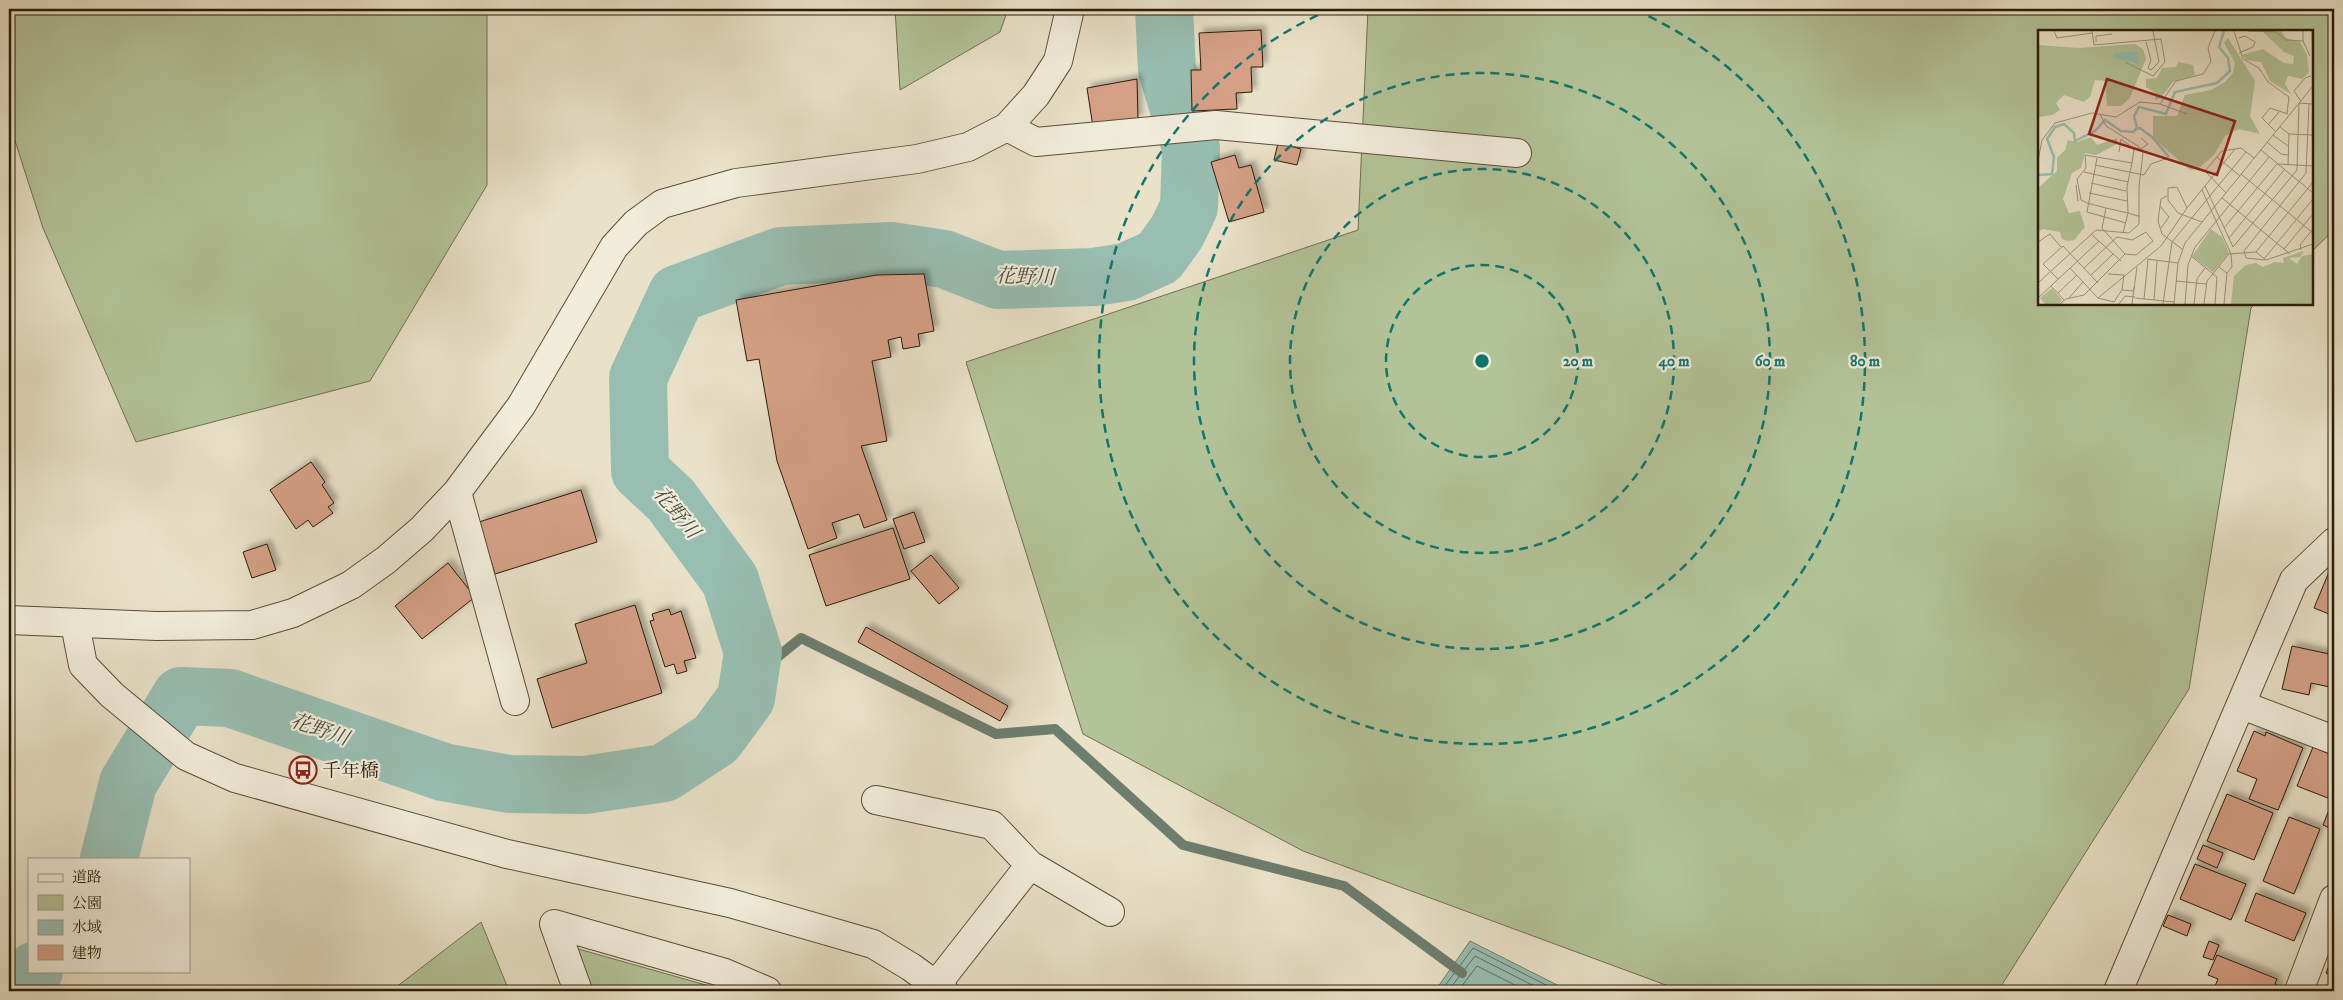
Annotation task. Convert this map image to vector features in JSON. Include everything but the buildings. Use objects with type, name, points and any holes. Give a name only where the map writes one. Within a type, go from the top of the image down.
[{"type":"street","points":[[9,620],[41,620],[75,624],[252,625],[293,613],[351,585],[386,560],[422,528],[457,492],[521,406],[614,247],[636,223],[662,204],[736,183],[917,159],[968,147],[1007,127],[1036,95],[1058,61],[1070,9]]},
{"type":"street","points":[[1007,127],[1036,142],[1216,125],[1517,153]]},
{"type":"street","points":[[457,492],[515,701]]},
{"type":"street","points":[[2118,991],[2294,580],[2334,542]]},
{"type":"street","points":[[75,624],[83,665],[112,695],[186,756],[235,778],[507,854],[730,903],[873,944],[911,967],[940,988],[1030,865]]},
{"type":"street","points":[[2242,705],[2334,740]]},
{"type":"street","points":[[876,800],[992,825],[1030,865],[1110,912]]},
{"type":"street","points":[[2299,991],[2334,899]]},
{"type":"street","points":[[578,991],[554,924],[725,973],[767,991]]},
{"type":"green space","points":[[9,9],[487,9],[487,185],[370,381],[136,442],[43,228],[9,122]]},
{"type":"green space","points":[[895,9],[1008,9],[1000,32],[900,90]]},
{"type":"green space","points":[[1368,9],[2334,9],[2334,230],[2313,250],[2313,30],[2038,30],[2038,305],[2254,305],[2251,308],[2189,689],[1998,991],[1682,991],[1303,851],[1083,734],[966,362],[1358,230]]},
{"type":"green space","points":[[481,922],[509,991],[391,991]]},
{"type":"green space","points":[[575,948],[727,991],[581,991]]},
{"type":"water","points":[[1470,941],[1569,991],[1435,991]]},
{"type":"waterway","name":"花野川","points":[[109,858],[128,783],[181,696],[230,698],[443,772],[509,784],[585,785],[664,773],[716,739],[746,698],[753,652],[730,580],[671,500],[640,471],[638,378],[677,294],[781,256],[891,251],[944,259],[998,280],[1094,277],[1126,272],[1159,257],[1177,232],[1189,207],[1191,148],[1167,70],[1164,9]]},
{"type":"waterway","points":[[749,680],[801,638],[996,734],[1055,729],[1183,845],[1344,886],[1462,973]]},
{"type":"waterway","name":"花野川","points":[[17,991],[33,972]]},
{"type":"place","name":"千年橋","points":[[303,770]]}]
